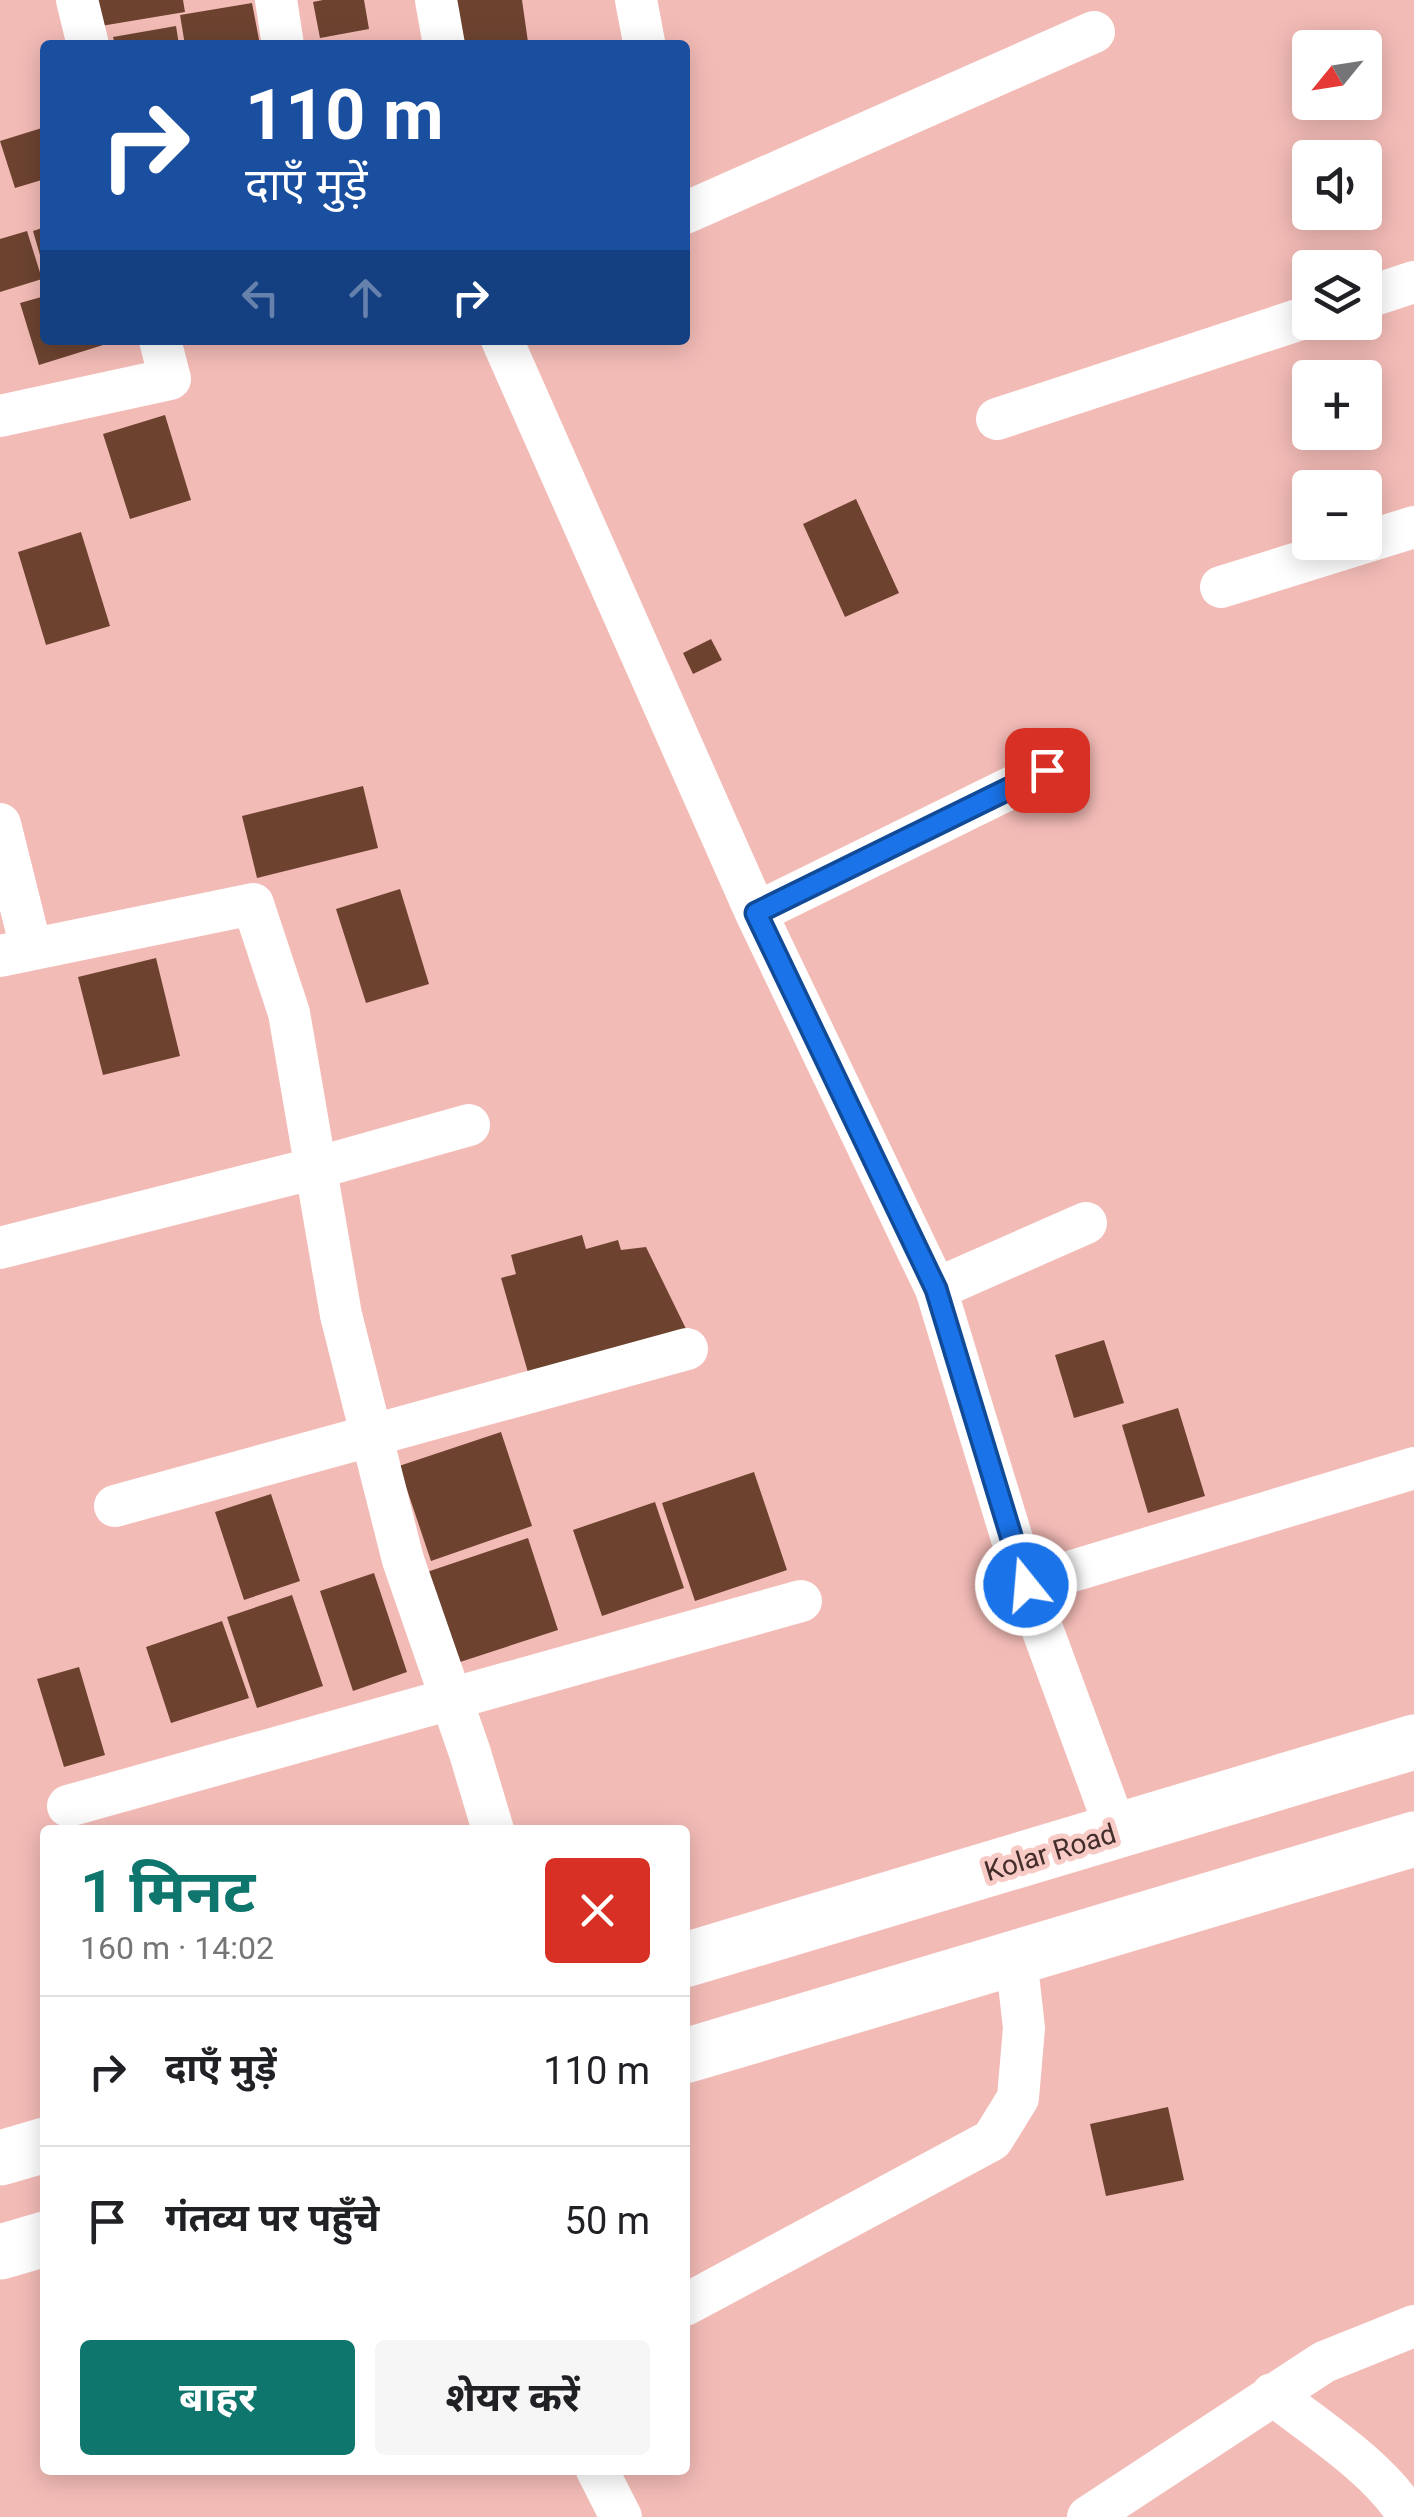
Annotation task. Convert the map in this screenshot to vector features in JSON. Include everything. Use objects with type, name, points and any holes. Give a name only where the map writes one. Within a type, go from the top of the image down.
[{"type":"main road","name":"Kolar Road","points":[[690,1959],[1414,1742]]},
{"type":"main road","points":[[690,2055],[1414,1839]]},
{"type":"main road","points":[[0,2158],[40,2146]]},
{"type":"main road","points":[[0,2252],[40,2240]]},
{"type":"street","points":[[77,0],[87,40]]},
{"type":"street","points":[[276,0],[282,40]]},
{"type":"street","points":[[436,0],[443,40]]},
{"type":"street","points":[[636,0],[644,40]]},
{"type":"street","points":[[690,211],[1094,32]]},
{"type":"street","points":[[1382,292],[1414,282]]},
{"type":"street","points":[[998,420],[1292,322]]},
{"type":"street","points":[[0,416],[170,379],[161,345]]},
{"type":"street","points":[[504,345],[756,913],[936,1289],[1026,1585],[1117,1832]]},
{"type":"street","points":[[1222,587],[1414,527]]},
{"type":"street","points":[[756,913],[1047,770]]},
{"type":"street","points":[[0,824],[15,952],[253,904],[290,1012],[341,1315],[403,1560],[491,1825]]},
{"type":"street","points":[[0,1248],[469,1125]]},
{"type":"street","points":[[936,1289],[1086,1223]]},
{"type":"street","points":[[115,1506],[687,1349]]},
{"type":"street","points":[[1026,1585],[1414,1468]]},
{"type":"street","points":[[68,1806],[801,1601]]},
{"type":"street","points":[[690,2302],[992,2140],[1018,2098],[1024,2028],[1016,1957]]},
{"type":"street","points":[[1088,2517],[1324,2362],[1414,2326]]},
{"type":"street","points":[[1272,2394],[1358,2461],[1409,2517]]},
{"type":"street","points":[[600,2475],[621,2517]]},
{"type":"building","points":[[96,0],[183,0],[185,12],[101,26]]},
{"type":"building","points":[[364,0],[369,29],[320,38],[313,2]]},
{"type":"building","points":[[449,0],[522,0],[528,40],[454,40]]},
{"type":"building","points":[[252,3],[259,40],[184,40],[180,15]]},
{"type":"building","points":[[176,26],[178,40],[114,40],[113,37]]},
{"type":"building","points":[[40,129],[40,180],[15,188],[0,141]]},
{"type":"building","points":[[40,229],[40,255],[33,231]]},
{"type":"building","points":[[27,231],[40,280],[0,292],[0,239]]},
{"type":"building","points":[[40,297],[40,345],[103,345],[39,365],[20,303]]},
{"type":"building","points":[[165,415],[191,500],[130,519],[103,434]]},
{"type":"building","points":[[856,499],[899,593],[845,617],[803,524]]},
{"type":"building","points":[[81,532],[110,626],[46,645],[18,552]]},
{"type":"building","points":[[711,639],[722,660],[693,674],[683,653]]},
{"type":"building","points":[[363,786],[378,848],[257,878],[242,816]]},
{"type":"building","points":[[400,889],[429,984],[366,1003],[336,909]]},
{"type":"building","points":[[156,958],[180,1056],[103,1075],[78,977]]},
{"type":"building","points":[[582,1235],[586,1249],[618,1240],[621,1250],[646,1247],[690,1337],[531,1383],[501,1278],[516,1274],[511,1255]]},
{"type":"building","points":[[1104,1340],[1124,1403],[1074,1418],[1055,1355]]},
{"type":"building","points":[[1178,1408],[1205,1496],[1148,1513],[1122,1425]]},
{"type":"building","points":[[501,1432],[532,1526],[431,1561],[399,1466]]},
{"type":"building","points":[[754,1472],[787,1570],[695,1601],[662,1503]]},
{"type":"building","points":[[271,1494],[300,1581],[244,1600],[215,1512]]},
{"type":"building","points":[[655,1502],[684,1588],[602,1616],[573,1530]]},
{"type":"building","points":[[528,1538],[558,1630],[454,1664],[424,1573]]},
{"type":"building","points":[[374,1573],[407,1672],[353,1691],[320,1591]]},
{"type":"building","points":[[292,1595],[323,1686],[257,1708],[227,1617]]},
{"type":"building","points":[[222,1621],[249,1698],[171,1723],[146,1647]]},
{"type":"building","points":[[79,1667],[105,1755],[64,1767],[37,1679]]},
{"type":"building","points":[[1168,2107],[1184,2180],[1106,2196],[1090,2124]]},
{"type":"route","points":[[1026,1585],[936,1289],[756,913],[1047,770]]}]
